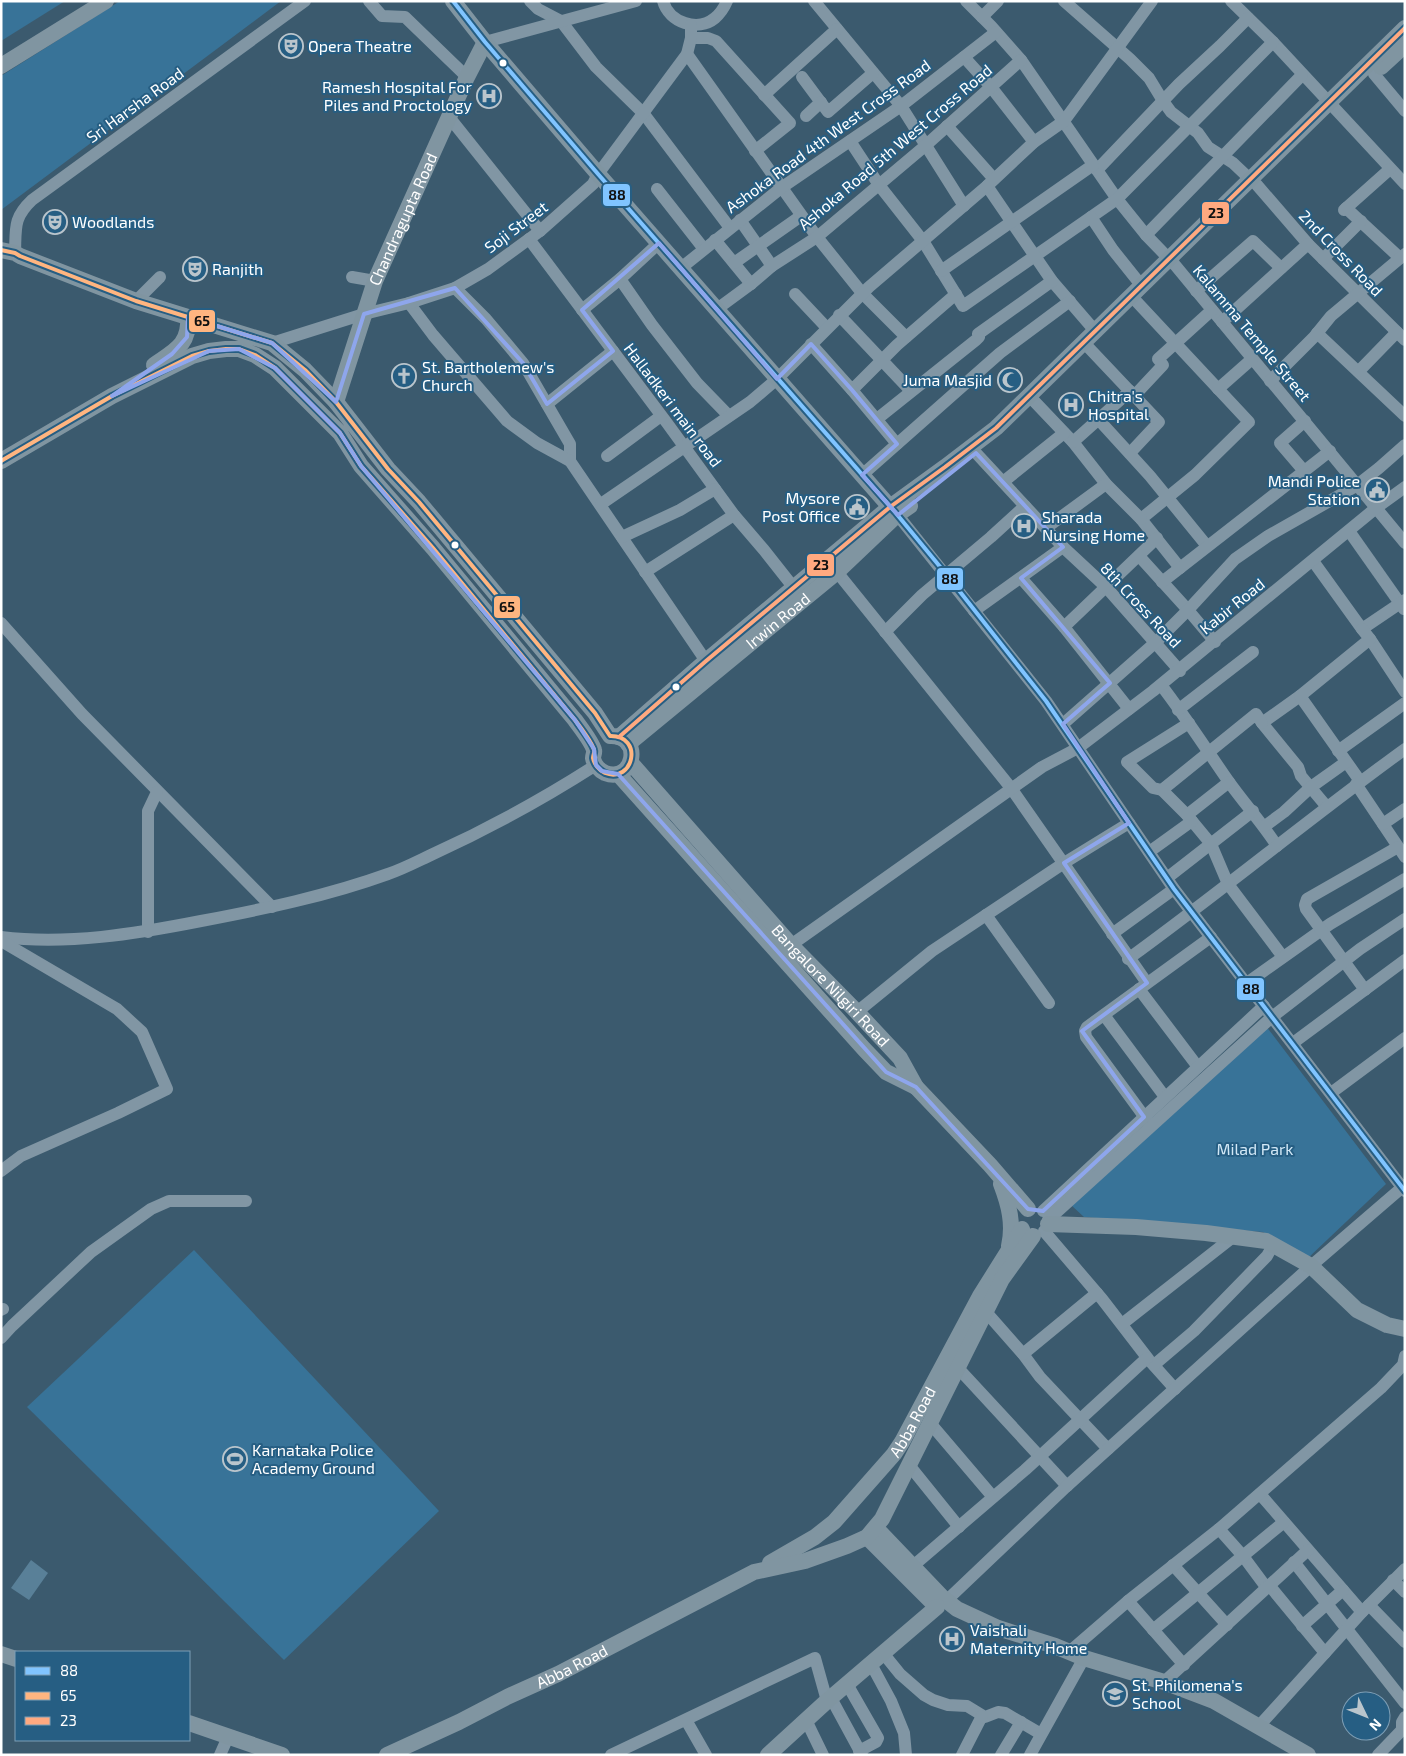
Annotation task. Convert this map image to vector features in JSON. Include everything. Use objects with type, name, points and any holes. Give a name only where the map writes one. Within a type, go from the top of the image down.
[{"type":"main road","points":[[1,55],[86,1]]},
{"type":"main road","points":[[1,66],[106,1]]},
{"type":"main road","points":[[453,1],[485,42],[598,174],[893,511]]},
{"type":"main road","points":[[1332,107],[1405,28]]},
{"type":"main road","name":"Chandragupta Road","points":[[336,402],[375,282],[467,77],[485,42]]},
{"type":"main road","name":"Irwin Road","points":[[619,739],[710,667],[837,572],[893,511],[925,495],[1001,433],[1136,301],[1172,262],[1332,107],[1374,74],[1405,45]]},
{"type":"main road","points":[[1,461],[112,396],[192,356],[209,351],[239,349],[255,355],[275,368],[340,433],[361,466],[534,669],[575,720],[602,771],[618,774],[626,769],[630,762],[632,753],[595,713],[419,502],[388,469],[336,402],[305,370],[272,343],[136,301],[8,251]]},
{"type":"main road","name":"Irwin Road","points":[[710,667],[794,588],[996,428],[1142,285],[1172,262]]},
{"type":"main road","points":[[112,396],[172,354],[187,337],[188,317]]},
{"type":"main road","name":"Bangalore Nilgiri Road","points":[[630,762],[792,944],[900,1058],[916,1087],[998,1175],[1038,1223]]},
{"type":"main road","points":[[618,774],[864,1049],[886,1072],[916,1087]]},
{"type":"main road","points":[[998,1175],[1008,1203],[1012,1229],[1009,1245],[1002,1262]]},
{"type":"main road","points":[[871,1532],[895,1493],[1006,1274],[1038,1223],[1136,1227],[1266,1241],[1311,1266],[1357,1310],[1387,1325],[1405,1330]]},
{"type":"main road","name":"Abba Road","points":[[387,1755],[558,1674],[754,1572],[810,1540],[834,1522],[894,1454],[980,1296],[1002,1262],[1038,1223]]},
{"type":"main road","points":[[894,1454],[895,1493]]},
{"type":"main road","points":[[871,1532],[942,1604]]},
{"type":"main road","points":[[871,1532],[913,1566],[954,1620],[992,1638],[1164,1682],[1214,1701],[1308,1755]]},
{"type":"main road","name":"Abba Road","points":[[754,1572],[805,1560],[847,1546],[871,1532]]},
{"type":"main road","points":[[778,1751],[806,1720],[942,1604]]},
{"type":"main road","points":[[1,1654],[15,1659]]},
{"type":"main road","points":[[1077,1659],[1206,1709],[1289,1755]]},
{"type":"main road","points":[[190,1723],[282,1755]]},
{"type":"street","name":"Sri Harsha Road","points":[[8,251],[21,210],[32,200],[305,1]]},
{"type":"street","points":[[369,1],[382,16],[405,16],[467,77]]},
{"type":"street","points":[[530,1],[538,9],[561,21],[596,67],[644,114],[735,224],[758,247],[772,266]]},
{"type":"street","points":[[485,42],[636,1]]},
{"type":"street","points":[[663,1],[671,15],[680,22],[692,25],[703,24],[714,19],[722,11],[727,1]]},
{"type":"street","points":[[814,1],[901,106],[964,206]]},
{"type":"street","name":"Kalamma Temple Street","points":[[966,1],[1021,60],[1117,199],[1146,235],[1172,262],[1405,543]]},
{"type":"street","points":[[982,18],[998,1]]},
{"type":"street","points":[[601,504],[750,402],[776,379],[862,293],[964,206],[1034,142],[1064,121],[1152,1]]},
{"type":"street","points":[[1231,1],[1273,42],[1405,184]]},
{"type":"street","name":"2nd Cross Road","points":[[1067,2],[1149,78],[1162,101],[1172,112],[1198,133],[1208,147],[1233,163],[1254,183],[1308,244],[1401,336]]},
{"type":"street","points":[[941,271],[1095,168],[1248,18]]},
{"type":"street","name":"Soji Street","points":[[272,343],[455,288],[488,269],[529,240],[586,191],[686,54],[691,38],[692,25]]},
{"type":"street","points":[[764,95],[837,29]]},
{"type":"street","name":"Ashoka Road 4th West Cross Road","points":[[681,268],[780,188],[901,106],[996,32]]},
{"type":"street","points":[[691,38],[708,38],[716,41],[790,123],[755,151]]},
{"type":"street","points":[[850,141],[879,185],[923,241],[963,306],[1117,199],[1273,42]]},
{"type":"street","points":[[686,54],[780,188],[817,237],[862,293],[906,337]]},
{"type":"street","points":[[964,57],[991,87],[1034,142]]},
{"type":"street","name":"Ashoka Road 5th West Cross Road","points":[[717,309],[772,266],[817,237],[925,146],[1021,60]]},
{"type":"street","points":[[802,77],[828,112],[874,73]]},
{"type":"street","points":[[1374,74],[1405,111]]},
{"type":"street","points":[[1146,235],[1302,75]]},
{"type":"street","points":[[806,116],[821,102]]},
{"type":"street","points":[[449,117],[540,231]]},
{"type":"street","points":[[948,126],[990,183],[1034,257],[1096,332]]},
{"type":"street","points":[[1270,381],[1331,316],[1402,260],[1361,221],[1345,209],[1390,169]]},
{"type":"street","points":[[657,189],[704,249]]},
{"type":"street","points":[[734,263],[801,216]]},
{"type":"street","points":[[1091,217],[1113,250],[1142,285]]},
{"type":"street","points":[[1323,259],[1361,221]]},
{"type":"street","name":"Halladkeri main road","points":[[529,240],[734,515],[794,588]]},
{"type":"street","points":[[715,240],[751,284]]},
{"type":"street","points":[[1196,291],[1253,241],[1281,268]]},
{"type":"street","points":[[582,310],[620,279],[659,243]]},
{"type":"street","points":[[1222,322],[1308,244]]},
{"type":"street","points":[[136,301],[160,277]]},
{"type":"street","points":[[352,277],[375,282]]},
{"type":"street","points":[[620,279],[652,325],[697,383],[729,416]]},
{"type":"street","points":[[877,419],[980,337],[978,334],[1052,281]]},
{"type":"street","points":[[455,288],[486,319],[523,363],[570,444],[570,461]]},
{"type":"street","points":[[795,294],[827,328]]},
{"type":"street","points":[[852,390],[881,360],[956,294]]},
{"type":"street","points":[[862,475],[1000,353],[1070,301]]},
{"type":"street","points":[[1136,301],[1249,422],[1195,475],[1141,519]]},
{"type":"street","points":[[409,303],[445,349],[507,421],[537,444],[570,461],[710,667]]},
{"type":"street","points":[[1003,482],[1068,437],[1098,419],[1132,393],[1163,365],[1158,358],[1212,310]]},
{"type":"street","points":[[839,315],[911,391]]},
{"type":"street","points":[[1317,333],[1405,416]]},
{"type":"street","points":[[1359,371],[1401,336]]},
{"type":"street","points":[[810,344],[897,444]]},
{"type":"street","points":[[1089,348],[1159,422],[1130,453]]},
{"type":"street","points":[[548,404],[613,351]]},
{"type":"street","points":[[1218,389],[1252,359]]},
{"type":"street","points":[[1034,401],[1068,437],[1106,484],[1158,538],[1180,568]]},
{"type":"street","points":[[607,456],[661,416]]},
{"type":"street","points":[[1098,419],[1130,453],[1207,546]]},
{"type":"street","points":[[1304,471],[1280,443],[1305,421]]},
{"type":"street","points":[[1063,724],[1156,642],[1235,559],[1268,536],[1356,486],[1405,445]]},
{"type":"street","points":[[1162,582],[1330,451]]},
{"type":"street","name":"8th Cross Road","points":[[976,453],[1063,547],[1106,587],[1180,670]]},
{"type":"street","points":[[1046,528],[1106,484]]},
{"type":"street","name":"Kabir Road","points":[[792,944],[1011,788],[1042,767],[1078,748],[1180,670],[1376,508],[1405,487]]},
{"type":"street","points":[[622,537],[680,510],[715,489]]},
{"type":"street","points":[[885,632],[922,595],[991,538],[1025,506]]},
{"type":"street","points":[[893,511],[946,574],[1063,724],[1170,883],[1404,1188],[1311,1266],[1174,1389],[1067,1486],[942,1604]]},
{"type":"street","points":[[646,572],[734,515]]},
{"type":"street","points":[[1262,723],[1300,696],[1366,634],[1403,605],[1349,531]]},
{"type":"street","points":[[1064,627],[1158,538]]},
{"type":"street","points":[[974,610],[1063,547]]},
{"type":"street","points":[[1138,556],[1215,642]]},
{"type":"street","points":[[1313,560],[1405,692]]},
{"type":"street","points":[[837,572],[1011,788],[1112,934],[1143,986],[1198,1067]]},
{"type":"street","points":[[1021,578],[1064,627],[1130,709]]},
{"type":"street","points":[[1,622],[82,714],[272,907]]},
{"type":"street","points":[[1178,710],[1253,652]]},
{"type":"street","points":[[1161,685],[1229,782],[1253,811],[1277,846]]},
{"type":"street","points":[[1300,696],[1346,762],[1401,852],[1308,899],[1305,905],[1365,990]]},
{"type":"street","points":[[1338,750],[1405,702]]},
{"type":"street","points":[[1162,790],[1256,714],[1298,767],[1301,776],[1327,807]]},
{"type":"street","points":[[1189,723],[1128,762],[1152,788],[1162,790],[1190,818],[1210,844],[1228,884],[1283,957]]},
{"type":"street","points":[[1128,958],[1192,912],[1358,783],[1405,749]]},
{"type":"street","points":[[1,937],[29,940],[89,938],[148,932],[294,903],[388,874],[498,823],[559,788],[595,757]]},
{"type":"street","points":[[1264,826],[1284,812],[1311,787],[1346,762]]},
{"type":"street","points":[[1149,852],[1229,782]]},
{"type":"street","points":[[148,932],[148,811],[157,792]]},
{"type":"street","points":[[1383,824],[1405,809]]},
{"type":"street","points":[[1112,934],[1170,883],[1210,844],[1253,811]]},
{"type":"street","points":[[857,1012],[932,951],[1064,863],[1129,823]]},
{"type":"street","points":[[1246,983],[1321,930],[1405,879]]},
{"type":"street","points":[[986,915],[1049,1003]]},
{"type":"street","points":[[1148,1122],[1165,1097],[1198,1067],[1268,1011],[1405,919]]},
{"type":"street","points":[[1148,1122],[1086,1037],[1085,1030],[1211,937]]},
{"type":"street","points":[[1,940],[117,1009],[142,1032],[167,1089],[22,1156],[1,1171]]},
{"type":"street","points":[[1293,1043],[1405,960]]},
{"type":"street","points":[[1174,1389],[1038,1223],[1268,1011]]},
{"type":"street","points":[[1104,1015],[1165,1097]]},
{"type":"street","points":[[1331,1093],[1405,1038]]},
{"type":"street","points":[[1,1338],[91,1252],[151,1209],[169,1201],[246,1201]]},
{"type":"street","points":[[1122,1324],[1233,1237]]},
{"type":"street","points":[[913,1566],[1150,1361],[1194,1332],[1267,1256],[1273,1245]]},
{"type":"street","points":[[1023,1354],[1097,1293]]},
{"type":"street","points":[[986,1312],[1023,1354],[1040,1377],[1108,1449]]},
{"type":"street","points":[[1030,1755],[1077,1659],[1128,1601],[1219,1530],[1381,1388],[1403,1365],[1405,1356]]},
{"type":"street","points":[[958,1368],[1067,1486]]},
{"type":"street","points":[[930,1424],[994,1497]]},
{"type":"street","points":[[909,1465],[959,1527]]},
{"type":"street","points":[[1260,1494],[1343,1590],[1405,1642]]},
{"type":"street","points":[[1153,1630],[1284,1522]]},
{"type":"street","points":[[1219,1530],[1325,1653]]},
{"type":"street","points":[[1164,1682],[1308,1550]]},
{"type":"street","points":[[1294,1562],[1405,1704]]},
{"type":"street","points":[[1173,1565],[1226,1625]]},
{"type":"street","points":[[1259,1726],[1365,1609],[1405,1569]]},
{"type":"street","points":[[1393,1580],[1405,1592]]},
{"type":"street","points":[[1302,1626],[1343,1590]]},
{"type":"street","points":[[1128,1601],[1184,1665]]},
{"type":"street","points":[[883,1653],[900,1674],[924,1695],[933,1700],[948,1705],[967,1706],[982,1716],[998,1712],[1005,1713],[1041,1734]]},
{"type":"street","points":[[612,1755],[814,1658],[829,1700],[861,1753],[876,1742],[878,1738],[847,1684]]},
{"type":"street","points":[[871,1664],[891,1701],[904,1733],[906,1755]]},
{"type":"street","points":[[962,1755],[982,1716]]},
{"type":"street","points":[[1378,1755],[1403,1731],[1402,1722],[1405,1717]]},
{"type":"street","points":[[686,1720],[704,1754]]},
{"type":"street","points":[[806,1720],[823,1755]]},
{"type":"street","points":[[1001,1755],[1021,1722]]},
{"type":"street","points":[[220,1755],[228,1737]]},
{"type":"highlighted area","points":[[659,243],[777,379],[811,344],[852,390],[897,444],[862,475],[898,515],[976,453],[1063,547],[1021,578],[1110,683],[1063,724],[1129,823],[1064,863],[1147,983],[1082,1031],[1144,1117],[1043,1211],[1028,1209],[916,1087],[886,1072],[864,1049],[618,774],[602,771],[596,765],[594,749],[575,720],[361,466],[340,433],[275,368],[239,349],[209,351],[112,396],[172,354],[187,337],[188,317],[272,343],[336,402],[364,314],[455,288],[523,363],[547,404],[613,351],[582,310]]},
{"type":"green space","points":[[1,1],[65,1],[1,41]]},
{"type":"green space","points":[[120,1],[281,1],[1,210],[1,76]]},
{"type":"green space","name":"Milad Park","points":[[1266,1026],[1386,1184],[1308,1258],[1263,1232],[1084,1217],[1071,1205]]},
{"type":"green space","name":"Karnataka Police Academy Ground","points":[[194,1250],[439,1511],[284,1660],[27,1407]]},
{"type":"shaded area","points":[[31,1560],[48,1573],[29,1600],[11,1588]]},
{"type":"transit line","name":"88","points":[[453,1],[485,42],[598,174],[895,512],[946,574],[1046,701],[1174,889],[1405,1191]]},
{"type":"transit line","name":"23","points":[[619,737],[706,661],[890,507],[996,428],[1405,28]]},
{"type":"transit line","name":"65","points":[[1,250],[15,253],[136,301],[272,343],[305,370],[336,402],[388,469],[419,502],[595,713],[610,736],[621,738],[628,743],[631,750],[628,766],[623,772],[615,775],[605,773],[599,769],[593,758],[593,747],[575,720],[433,548],[361,466],[340,433],[275,368],[255,355],[239,349],[226,349],[192,356],[112,396],[1,461]]},
{"type":"place","name":"Opera Theatre","points":[[291,46]]},
{"type":"place","name":"Ramesh Hospital For Piles and Proctology","points":[[489,96]]},
{"type":"place","name":"Woodlands","points":[[55,222]]},
{"type":"place","name":"Ranjith","points":[[195,269]]},
{"type":"place","name":"St. Bartholemew's Church","points":[[404,376]]},
{"type":"place","name":"Juma Masjid","points":[[1010,380]]},
{"type":"place","name":"Chitra's Hospital","points":[[1071,405]]},
{"type":"place","name":"Mandi Police Station","points":[[1377,490]]},
{"type":"place","name":"Mysore Post Office","points":[[857,507]]},
{"type":"place","name":"Sharada Nursing Home","points":[[1024,526]]},
{"type":"place","name":"Karnataka Police Academy Ground","points":[[235,1459]]},
{"type":"place","name":"Vaishali Maternity Home","points":[[952,1639]]},
{"type":"place","name":"St. Philomena's School","points":[[1115,1694]]}]
